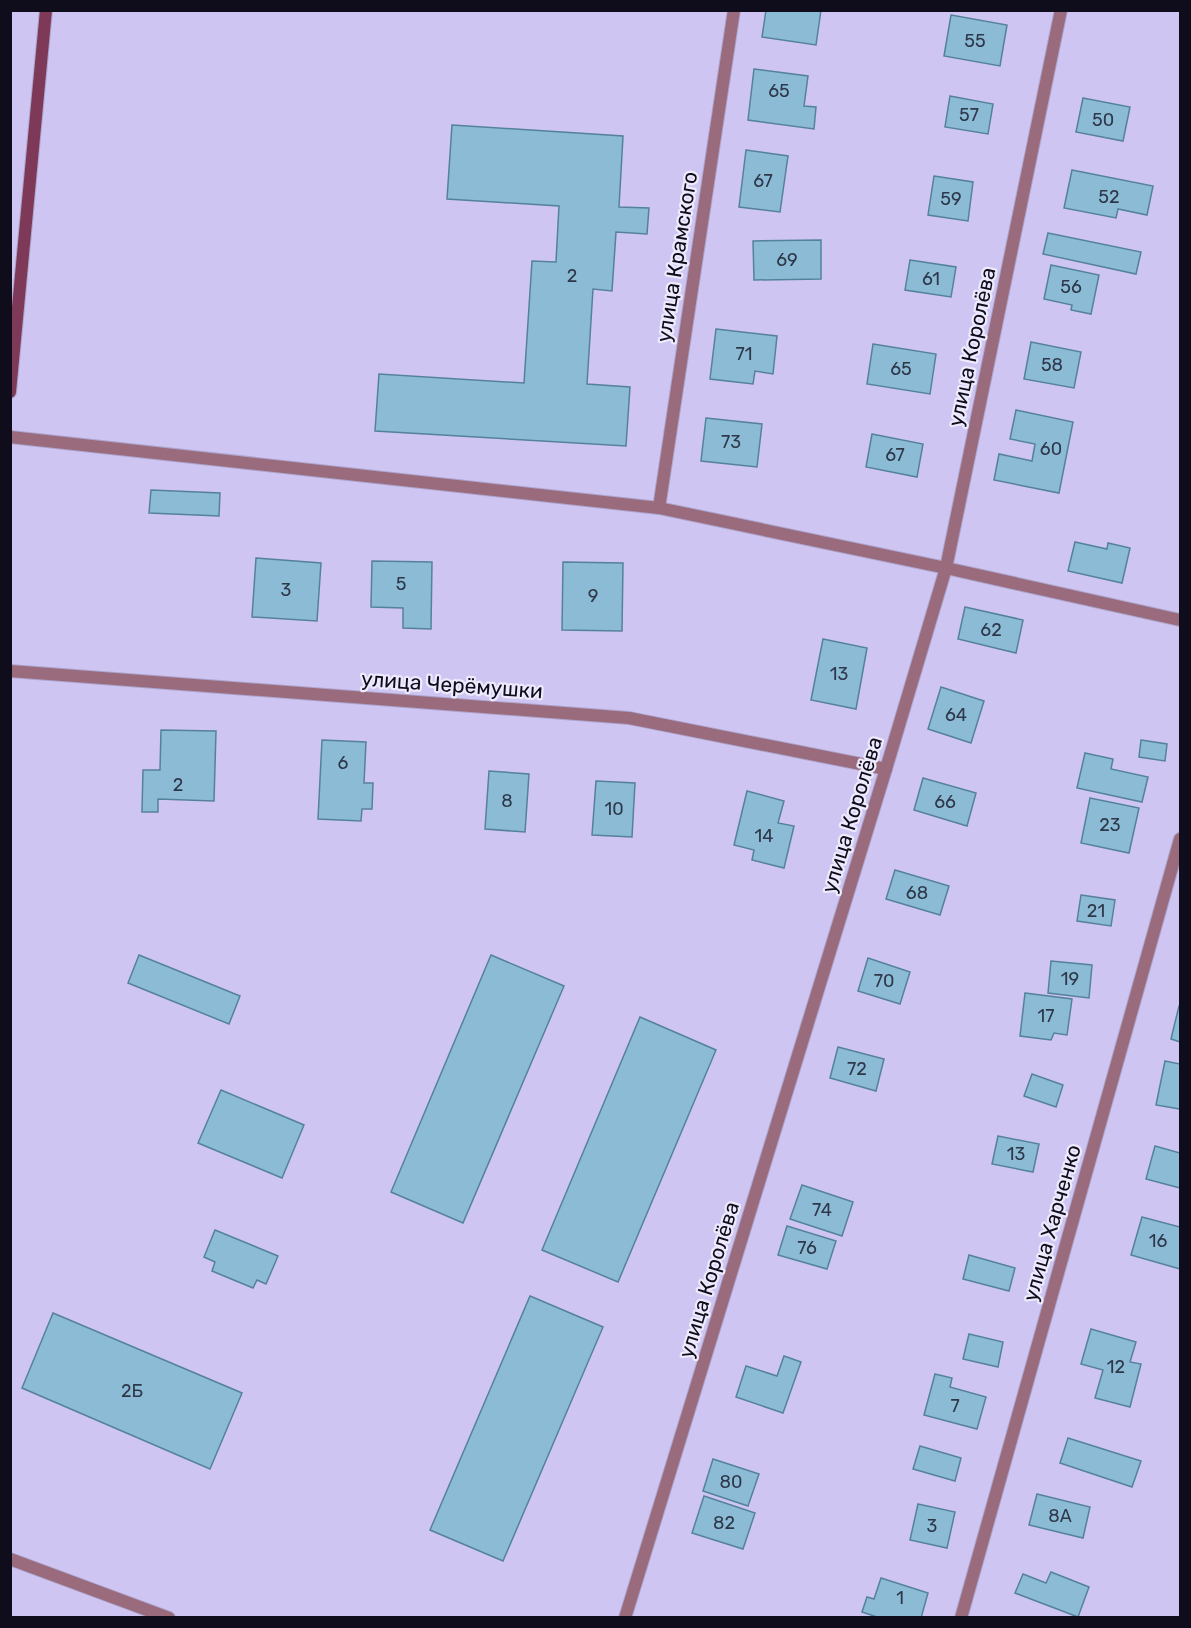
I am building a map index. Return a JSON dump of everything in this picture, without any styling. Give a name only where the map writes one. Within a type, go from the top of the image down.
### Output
[{"type":"main road","points":[[10,392],[46,10]]},
{"type":"street","name":"улица Крамского","points":[[659,508],[734,10]]},
{"type":"street","name":"улица Королёва","points":[[626,1617],[946,568],[1061,10]]},
{"type":"street","points":[[10,437],[659,508],[1180,620]]},
{"type":"street","name":"улица Черёмушки","points":[[10,671],[629,718],[886,769]]},
{"type":"street","name":"улица Харченко","points":[[962,1617],[1180,839]]},
{"type":"street","points":[[10,1559],[169,1617]]},
{"type":"building","points":[[766,10],[821,10],[816,45],[762,37]]},
{"type":"building","points":[[951,15],[1007,25],[1000,66],[944,56]]},
{"type":"building","points":[[754,69],[808,76],[804,106],[816,107],[814,129],[748,120]]},
{"type":"building","points":[[950,96],[993,104],[988,134],[945,127]]},
{"type":"building","points":[[1083,98],[1130,107],[1123,141],[1076,132]]},
{"type":"building","points":[[452,125],[623,136],[619,207],[649,208],[647,234],[616,232],[612,291],[593,289],[587,384],[630,387],[626,446],[375,431],[379,374],[524,383],[532,261],[556,262],[559,206],[447,199]]},
{"type":"building","points":[[746,150],[788,156],[780,212],[739,207]]},
{"type":"building","points":[[1072,170],[1153,186],[1147,215],[1118,209],[1116,218],[1064,208]]},
{"type":"building","points":[[934,176],[973,182],[968,221],[928,215]]},
{"type":"building","points":[[1048,233],[1141,252],[1136,274],[1043,254]]},
{"type":"building","points":[[821,240],[821,279],[754,280],[753,241]]},
{"type":"building","points":[[910,260],[956,267],[951,297],[905,290]]},
{"type":"building","points":[[1051,265],[1099,275],[1091,314],[1071,310],[1072,305],[1044,299]]},
{"type":"building","points":[[716,329],[777,336],[773,374],[755,371],[753,384],[710,379]]},
{"type":"building","points":[[1031,342],[1081,352],[1074,388],[1024,379]]},
{"type":"building","points":[[873,344],[936,354],[930,394],[867,384]]},
{"type":"building","points":[[1016,410],[1073,422],[1059,493],[994,480],[999,454],[1032,461],[1035,444],[1010,439]]},
{"type":"building","points":[[706,418],[762,424],[757,467],[701,461]]},
{"type":"building","points":[[872,434],[923,444],[917,477],[866,467]]},
{"type":"building","points":[[151,490],[220,493],[219,516],[149,513]]},
{"type":"building","points":[[1075,542],[1107,549],[1108,543],[1130,548],[1122,583],[1068,571]]},
{"type":"building","points":[[256,558],[321,563],[317,621],[252,617]]},
{"type":"building","points":[[372,561],[432,562],[431,629],[403,628],[403,608],[371,607]]},
{"type":"building","points":[[563,562],[623,563],[622,631],[562,630]]},
{"type":"building","points":[[965,607],[1023,620],[1016,653],[958,639]]},
{"type":"building","points":[[823,639],[867,648],[856,709],[811,700]]},
{"type":"building","points":[[941,687],[984,701],[971,743],[928,729]]},
{"type":"building","points":[[161,730],[216,731],[214,801],[158,799],[158,812],[142,812],[143,770],[160,770]]},
{"type":"building","points":[[322,740],[366,742],[364,783],[373,783],[372,809],[362,809],[361,821],[318,819]]},
{"type":"building","points":[[1141,740],[1167,744],[1165,761],[1139,757]]},
{"type":"building","points":[[1085,753],[1113,759],[1111,769],[1148,777],[1142,802],[1077,788]]},
{"type":"building","points":[[489,771],[529,774],[525,832],[485,829]]},
{"type":"building","points":[[923,778],[976,793],[967,826],[914,810]]},
{"type":"building","points":[[596,781],[635,783],[632,837],[592,835]]},
{"type":"building","points":[[747,791],[784,801],[778,823],[794,826],[784,868],[752,860],[754,850],[734,845]]},
{"type":"building","points":[[1090,798],[1139,808],[1129,853],[1081,843]]},
{"type":"building","points":[[895,870],[949,886],[940,915],[886,899]]},
{"type":"building","points":[[1081,895],[1115,900],[1111,926],[1077,921]]},
{"type":"building","points":[[139,955],[240,996],[229,1024],[128,983]]},
{"type":"building","points":[[491,955],[564,986],[463,1223],[391,1192]]},
{"type":"building","points":[[868,958],[910,972],[900,1004],[858,991]]},
{"type":"building","points":[[1051,961],[1092,965],[1089,998],[1048,993]]},
{"type":"building","points":[[1025,993],[1072,999],[1067,1035],[1054,1033],[1051,1040],[1020,1036]]},
{"type":"building","points":[[1180,1006],[1180,1042],[1171,1039]]},
{"type":"building","points":[[640,1017],[716,1050],[618,1282],[542,1250]]},
{"type":"building","points":[[838,1047],[884,1059],[876,1091],[830,1078]]},
{"type":"building","points":[[1165,1061],[1180,1064],[1180,1109],[1156,1105]]},
{"type":"building","points":[[1032,1074],[1063,1085],[1056,1107],[1024,1096]]},
{"type":"building","points":[[221,1090],[304,1125],[282,1178],[198,1143]]},
{"type":"building","points":[[998,1136],[1039,1144],[1033,1172],[992,1164]]},
{"type":"building","points":[[1155,1146],[1180,1153],[1180,1188],[1146,1179]]},
{"type":"building","points":[[802,1185],[853,1202],[842,1236],[790,1219]]},
{"type":"building","points":[[1142,1217],[1180,1227],[1180,1269],[1131,1255]]},
{"type":"building","points":[[787,1226],[836,1241],[827,1269],[778,1255]]},
{"type":"building","points":[[215,1230],[278,1256],[266,1284],[257,1280],[253,1288],[212,1271],[215,1262],[204,1257]]},
{"type":"building","points":[[969,1255],[1015,1268],[1009,1291],[963,1279]]},
{"type":"building","points":[[530,1296],[603,1327],[503,1561],[430,1530]]},
{"type":"building","points":[[53,1313],[242,1393],[210,1469],[22,1388]]},
{"type":"building","points":[[1091,1329],[1136,1342],[1130,1362],[1141,1364],[1130,1407],[1095,1398],[1103,1370],[1081,1364]]},
{"type":"building","points":[[969,1334],[1003,1342],[998,1367],[963,1359]]},
{"type":"building","points":[[784,1356],[801,1362],[783,1413],[736,1397],[746,1366],[777,1376]]},
{"type":"building","points":[[935,1374],[952,1378],[950,1387],[986,1397],[977,1429],[924,1415]]},
{"type":"building","points":[[1068,1438],[1141,1461],[1132,1487],[1060,1463]]},
{"type":"building","points":[[920,1446],[961,1458],[955,1481],[913,1469]]},
{"type":"building","points":[[713,1459],[759,1474],[748,1506],[703,1491]]},
{"type":"building","points":[[1037,1494],[1090,1507],[1083,1538],[1029,1525]]},
{"type":"building","points":[[704,1496],[755,1513],[743,1549],[692,1533]]},
{"type":"building","points":[[918,1504],[955,1512],[947,1548],[910,1540]]},
{"type":"building","points":[[1051,1572],[1089,1587],[1078,1617],[1015,1593],[1023,1574],[1046,1583]]},
{"type":"building","points":[[881,1578],[928,1593],[921,1618],[880,1618],[862,1612],[867,1597],[874,1599]]}]
